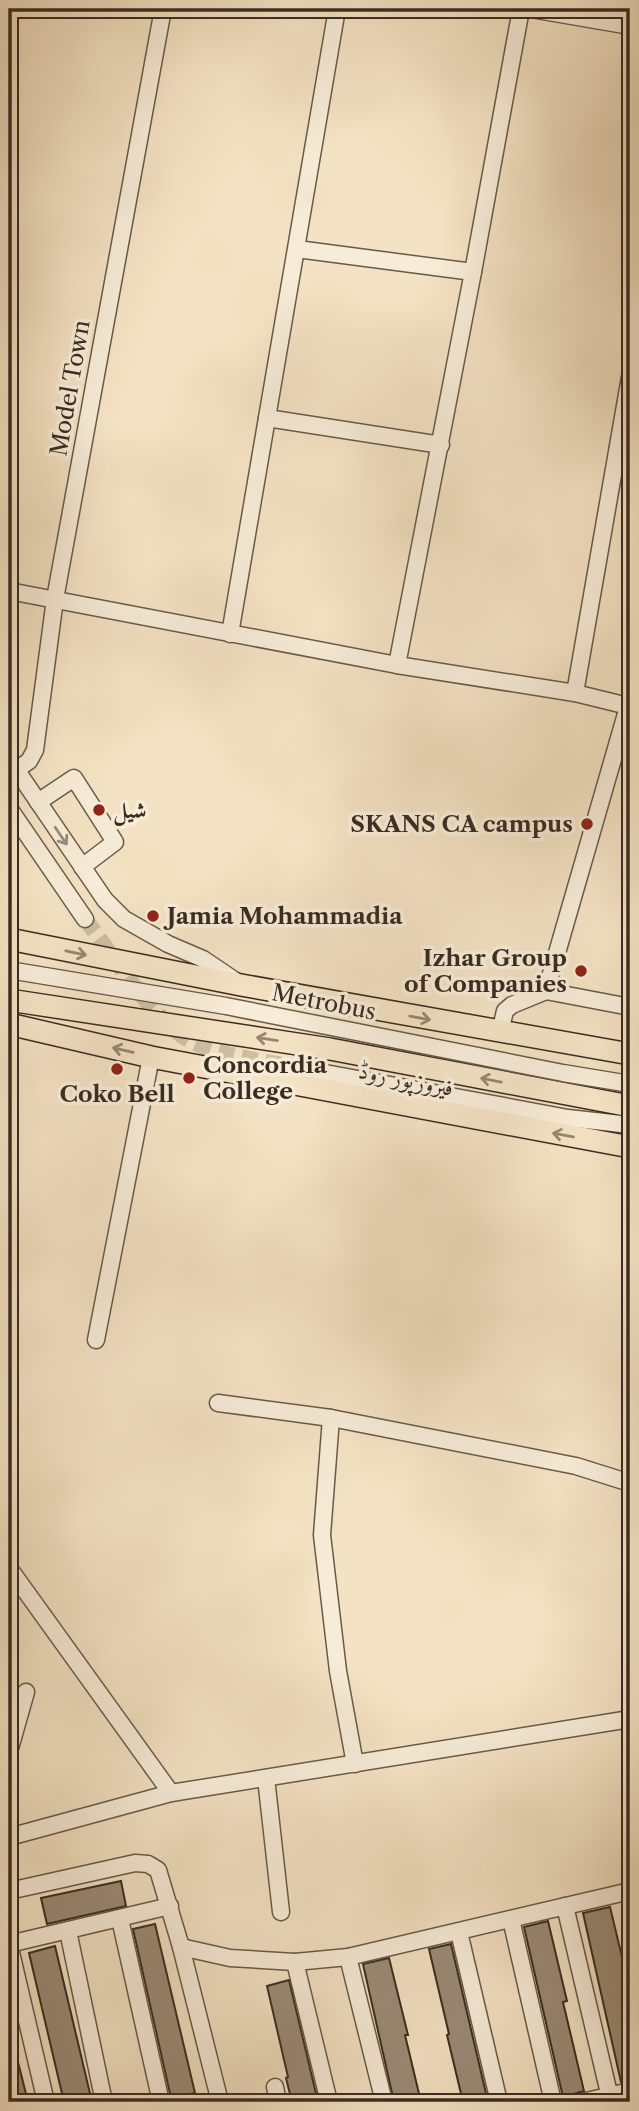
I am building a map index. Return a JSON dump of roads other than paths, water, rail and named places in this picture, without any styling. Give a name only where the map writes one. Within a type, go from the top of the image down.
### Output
[{"type":"main road","points":[[9,939],[242,985],[630,1054]]},
{"type":"main road","name":"فیروزپور روڈ","points":[[9,1000],[330,1049],[630,1106]]},
{"type":"main road","name":"فیروزپور روڈ","points":[[9,1024],[151,1057],[630,1147]]},
{"type":"street","name":"Model Town","points":[[13,765],[29,761],[35,750],[55,599],[163,9]]},
{"type":"street","points":[[230,634],[337,9]]},
{"type":"street","points":[[397,665],[441,445],[521,9]]},
{"type":"street","points":[[531,9],[630,26]]},
{"type":"street","points":[[297,249],[473,272]]},
{"type":"street","points":[[575,693],[630,377]]},
{"type":"street","points":[[267,418],[441,445]]},
{"type":"street","points":[[9,591],[397,665],[629,703],[546,991]]},
{"type":"street","points":[[13,765],[105,900],[124,919],[168,944],[203,958],[242,985]]},
{"type":"street","points":[[38,802],[74,778],[115,842],[82,867]]},
{"type":"street","points":[[9,808],[85,919]]},
{"type":"street","name":"Metrobus","points":[[9,970],[226,1006],[630,1084]]},
{"type":"street","points":[[500,1032],[502,1018],[512,1005],[546,991],[630,1007]]},
{"type":"street","points":[[96,1340],[151,1057]]},
{"type":"street","points":[[309,1070],[568,1118],[630,1125]]},
{"type":"street","points":[[568,1118],[602,1130],[630,1135]]},
{"type":"street","points":[[218,1403],[331,1418],[576,1466],[630,1483]]},
{"type":"street","points":[[331,1418],[322,1535],[338,1671],[355,1764]]},
{"type":"street","points":[[9,1568],[171,1793]]},
{"type":"street","points":[[9,1752],[26,1692]]},
{"type":"street","points":[[9,1837],[171,1793],[630,1718]]},
{"type":"street","points":[[266,1778],[281,1912]]},
{"type":"street","points":[[9,1891],[135,1863],[148,1864],[158,1870],[181,1947],[220,2102]]},
{"type":"street","points":[[181,1947],[230,1958],[295,1962],[348,1957],[630,1891]]},
{"type":"street","points":[[46,2102],[9,1944],[170,1906]]},
{"type":"street","points":[[565,1906],[611,2099]]},
{"type":"street","points":[[120,1919],[161,2102]]},
{"type":"street","points":[[511,1919],[553,2102]]},
{"type":"street","points":[[68,1931],[104,2102]]},
{"type":"street","points":[[459,1932],[499,2102]]},
{"type":"street","points":[[348,1957],[384,2102]]},
{"type":"street","points":[[295,1962],[329,2102]]},
{"type":"street","points":[[582,2102],[611,2099],[630,2091]]},
{"type":"tunnel","points":[[85,919],[148,1002],[176,1031],[189,1040],[232,1055],[309,1070]]},
{"type":"place","name":"شیل","points":[[99,810]]},
{"type":"place","name":"SKANS CA campus","points":[[587,824]]},
{"type":"place","name":"Jamia Mohammadia","points":[[153,916]]},
{"type":"place","name":"Izhar Group of Companies","points":[[581,971]]},
{"type":"place","name":"Coko Bell","points":[[117,1069]]},
{"type":"place","name":"Concordia College","points":[[189,1078]]}]
